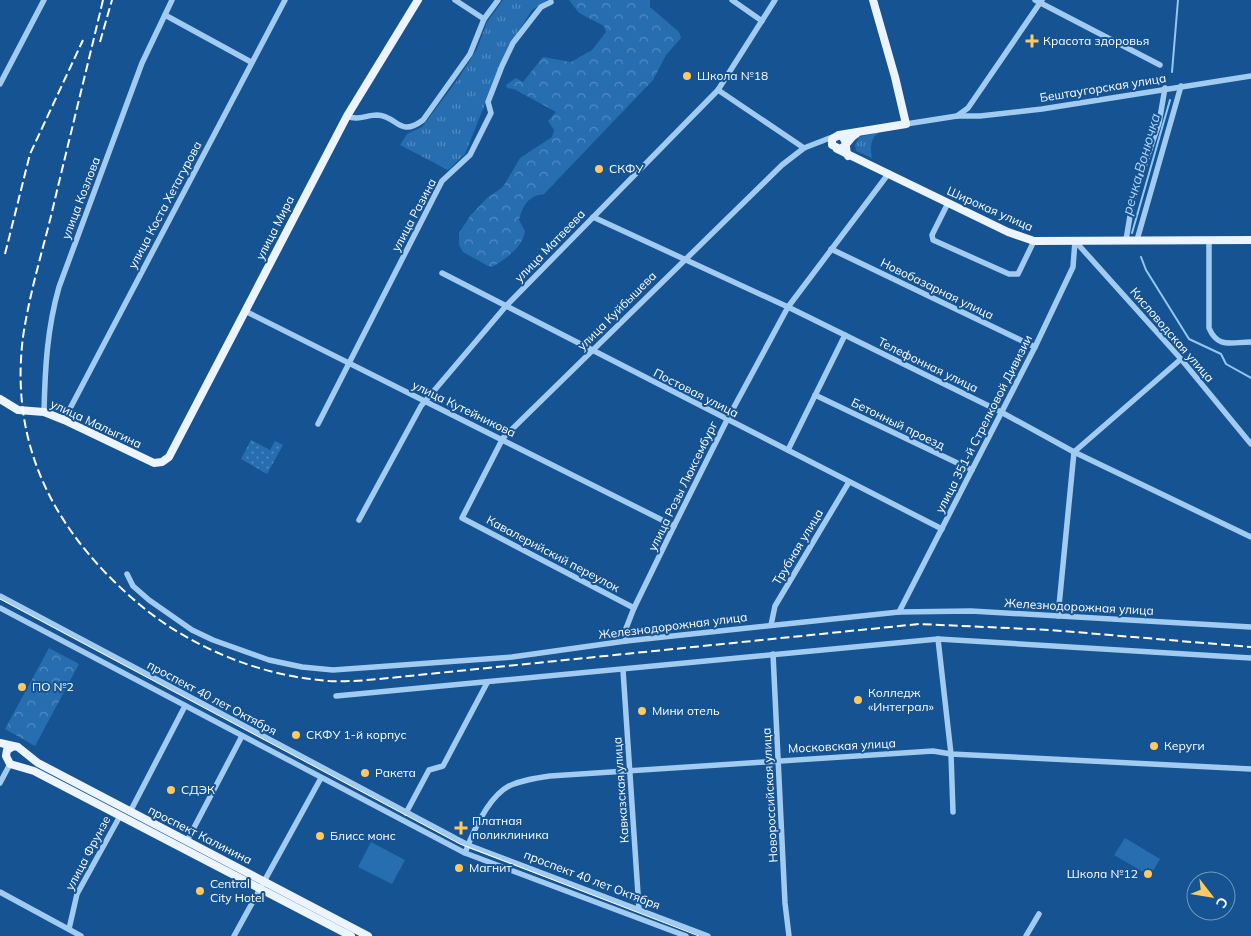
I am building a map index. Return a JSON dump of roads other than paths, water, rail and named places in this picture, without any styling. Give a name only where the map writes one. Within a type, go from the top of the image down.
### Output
[{"type":"main road","name":"улица Мира","points":[[154,463],[162,462],[169,457],[347,116],[418,0]]},
{"type":"main road","points":[[873,0],[906,124]]},
{"type":"main road","name":"улица Куйбышева","points":[[838,135],[906,124]]},
{"type":"main road","points":[[848,156],[846,144],[845,138],[838,135],[832,142],[835,148],[842,148],[846,144],[860,132]]},
{"type":"main road","name":"Широкая улица","points":[[835,148],[848,156],[858,158],[1019,237],[1034,241],[1251,240]]},
{"type":"main road","name":"улица Малыгина","points":[[0,399],[18,410],[44,412],[64,420],[154,463]]},
{"type":"main road","name":"проспект Калинина","points":[[0,743],[18,747],[23,753],[187,841],[351,936]]},
{"type":"main road","points":[[12,747],[6,753],[8,761],[24,758],[23,753]]},
{"type":"main road","name":"проспект Калинина","points":[[8,761],[368,936]]},
{"type":"street","points":[[0,84],[44,0]]},
{"type":"street","name":"улица Козлова","points":[[44,412],[46,341],[57,294],[142,62],[172,0]]},
{"type":"street","name":"улица Коста Хетагурова","points":[[64,420],[284,0]]},
{"type":"street","points":[[455,0],[484,19]]},
{"type":"street","points":[[347,116],[353,119],[379,115],[404,128],[414,127],[423,120],[470,54],[484,19],[498,0]]},
{"type":"street","points":[[732,0],[762,21]]},
{"type":"street","name":"улица Матвеева","points":[[359,520],[426,401],[506,306],[718,90],[775,0]]},
{"type":"street","points":[[906,124],[957,116],[968,108],[1039,1],[1160,65]]},
{"type":"street","name":"улица Разина","points":[[318,424],[442,181],[470,155],[491,113],[488,102],[513,43],[541,7],[551,2]]},
{"type":"street","points":[[164,15],[250,62]]},
{"type":"street","name":"Бештаугорская улица","points":[[957,116],[980,116],[1042,109],[1164,88],[1251,76]]},
{"type":"street","points":[[1137,240],[1181,86]]},
{"type":"street","points":[[1126,240],[1133,198],[1159,123],[1164,88]]},
{"type":"street","points":[[718,90],[804,148]]},
{"type":"street","name":"улица Куйбышева","points":[[462,518],[503,438],[782,165],[804,148],[838,135]]},
{"type":"street","points":[[816,144],[835,148]]},
{"type":"street","name":"улица Розы Люксембург","points":[[626,641],[625,631],[634,608],[727,420],[788,307],[889,173]]},
{"type":"street","points":[[948,203],[932,235],[933,240],[1009,274],[1018,274],[1034,241]]},
{"type":"street","name":"Телефонная улица","points":[[592,217],[788,307],[1001,412],[1074,452],[1251,537]]},
{"type":"street","points":[[1210,240],[1209,328],[1214,339],[1220,343],[1251,342]]},
{"type":"street","name":"улица 351-й Стрелковой Дивизии","points":[[899,612],[1035,346],[1073,267],[1075,241]]},
{"type":"street","name":"Кисловодская улица","points":[[1075,241],[1181,359],[1251,444]]},
{"type":"street","name":"Новобазарная улица","points":[[831,249],[1035,346]]},
{"type":"street","name":"Постовая улица","points":[[442,273],[592,352],[942,529]]},
{"type":"street","name":"улица Кутейникова","points":[[245,311],[503,438],[674,526]]},
{"type":"street","points":[[788,450],[845,335]]},
{"type":"street","points":[[1058,616],[1074,452],[1181,359]]},
{"type":"street","name":"Бетонный проезд","points":[[816,395],[972,470]]},
{"type":"street","name":"Трубная улица","points":[[771,625],[775,606],[850,482]]},
{"type":"street","name":"Кавалерийский переулок","points":[[462,518],[634,608]]},
{"type":"street","name":"Железнодорожная улица","points":[[126,574],[133,586],[149,600],[192,630],[239,650],[302,667],[356,670],[512,657],[626,641],[899,612],[971,611],[1251,627]]},
{"type":"street","name":"проспект 40 лет Октября","points":[[0,596],[468,845],[708,936]]},
{"type":"street","name":"проспект 40 лет Октября","points":[[0,608],[465,853],[686,936]]},
{"type":"street","points":[[938,639],[951,754],[952,812]]},
{"type":"street","points":[[336,696],[938,639],[1251,658]]},
{"type":"street","name":"Новороссийская улица","points":[[773,654],[785,903],[789,936]]},
{"type":"street","name":"Кавказская улица","points":[[623,670],[639,909]]},
{"type":"street","points":[[406,813],[429,770],[443,766],[488,683]]},
{"type":"street","name":"улица Фрунзе","points":[[130,812],[185,706]]},
{"type":"street","points":[[187,841],[242,736]]},
{"type":"street","name":"Московская улица","points":[[468,845],[493,800],[507,787],[526,780],[631,770],[933,751],[951,754],[1251,769]]},
{"type":"street","points":[[0,783],[8,761]]},
{"type":"street","points":[[234,936],[321,778]]},
{"type":"street","name":"улица Фрунзе","points":[[68,929],[78,894],[120,816]]},
{"type":"street","points":[[465,853],[468,845]]},
{"type":"street","points":[[0,892],[81,936]]},
{"type":"street","points":[[1026,936],[1039,914]]},
{"type":"waterway","name":"речка Вонючка","points":[[1172,72],[1178,0]]},
{"type":"waterway","name":"речка Вонючка","points":[[1132,233],[1170,100]]},
{"type":"waterway","name":"речка Вонючка","points":[[1141,257],[1146,270],[1189,339],[1221,354],[1226,364],[1251,378]]},
{"type":"tram line","points":[[0,599],[460,844],[699,936]]},
{"type":"railway","points":[[103,0],[23,337],[21,378],[24,416],[32,452],[45,486],[63,518],[84,549],[139,604],[181,634],[228,657],[253,666],[303,678],[329,681],[382,679],[919,624],[1051,630],[1251,647]]},
{"type":"railway","points":[[100,42],[112,0]]},
{"type":"railway","points":[[5,254],[30,154],[83,40]]},
{"type":"place","name":"Красота здоровья","points":[[1032,41]]},
{"type":"place","name":"Школа №18","points":[[687,76]]},
{"type":"place","name":"СКФУ","points":[[599,169]]},
{"type":"place","name":"ПО №2","points":[[22,687]]},
{"type":"place","name":"Колледж «Интеграл»","points":[[858,700]]},
{"type":"place","name":"Мини отель","points":[[642,711]]},
{"type":"place","name":"СКФУ 1-й корпус","points":[[296,735]]},
{"type":"place","name":"Керуги","points":[[1154,746]]},
{"type":"place","name":"Ракета","points":[[365,773]]},
{"type":"place","name":"СДЭК","points":[[171,790]]},
{"type":"place","name":"Платная поликлиника","points":[[461,828]]},
{"type":"place","name":"Блисс монс","points":[[320,836]]},
{"type":"place","name":"Магнит","points":[[459,868]]},
{"type":"place","name":"Школа №12","points":[[1148,874]]},
{"type":"place","name":"Central City Hotel","points":[[200,891]]}]
